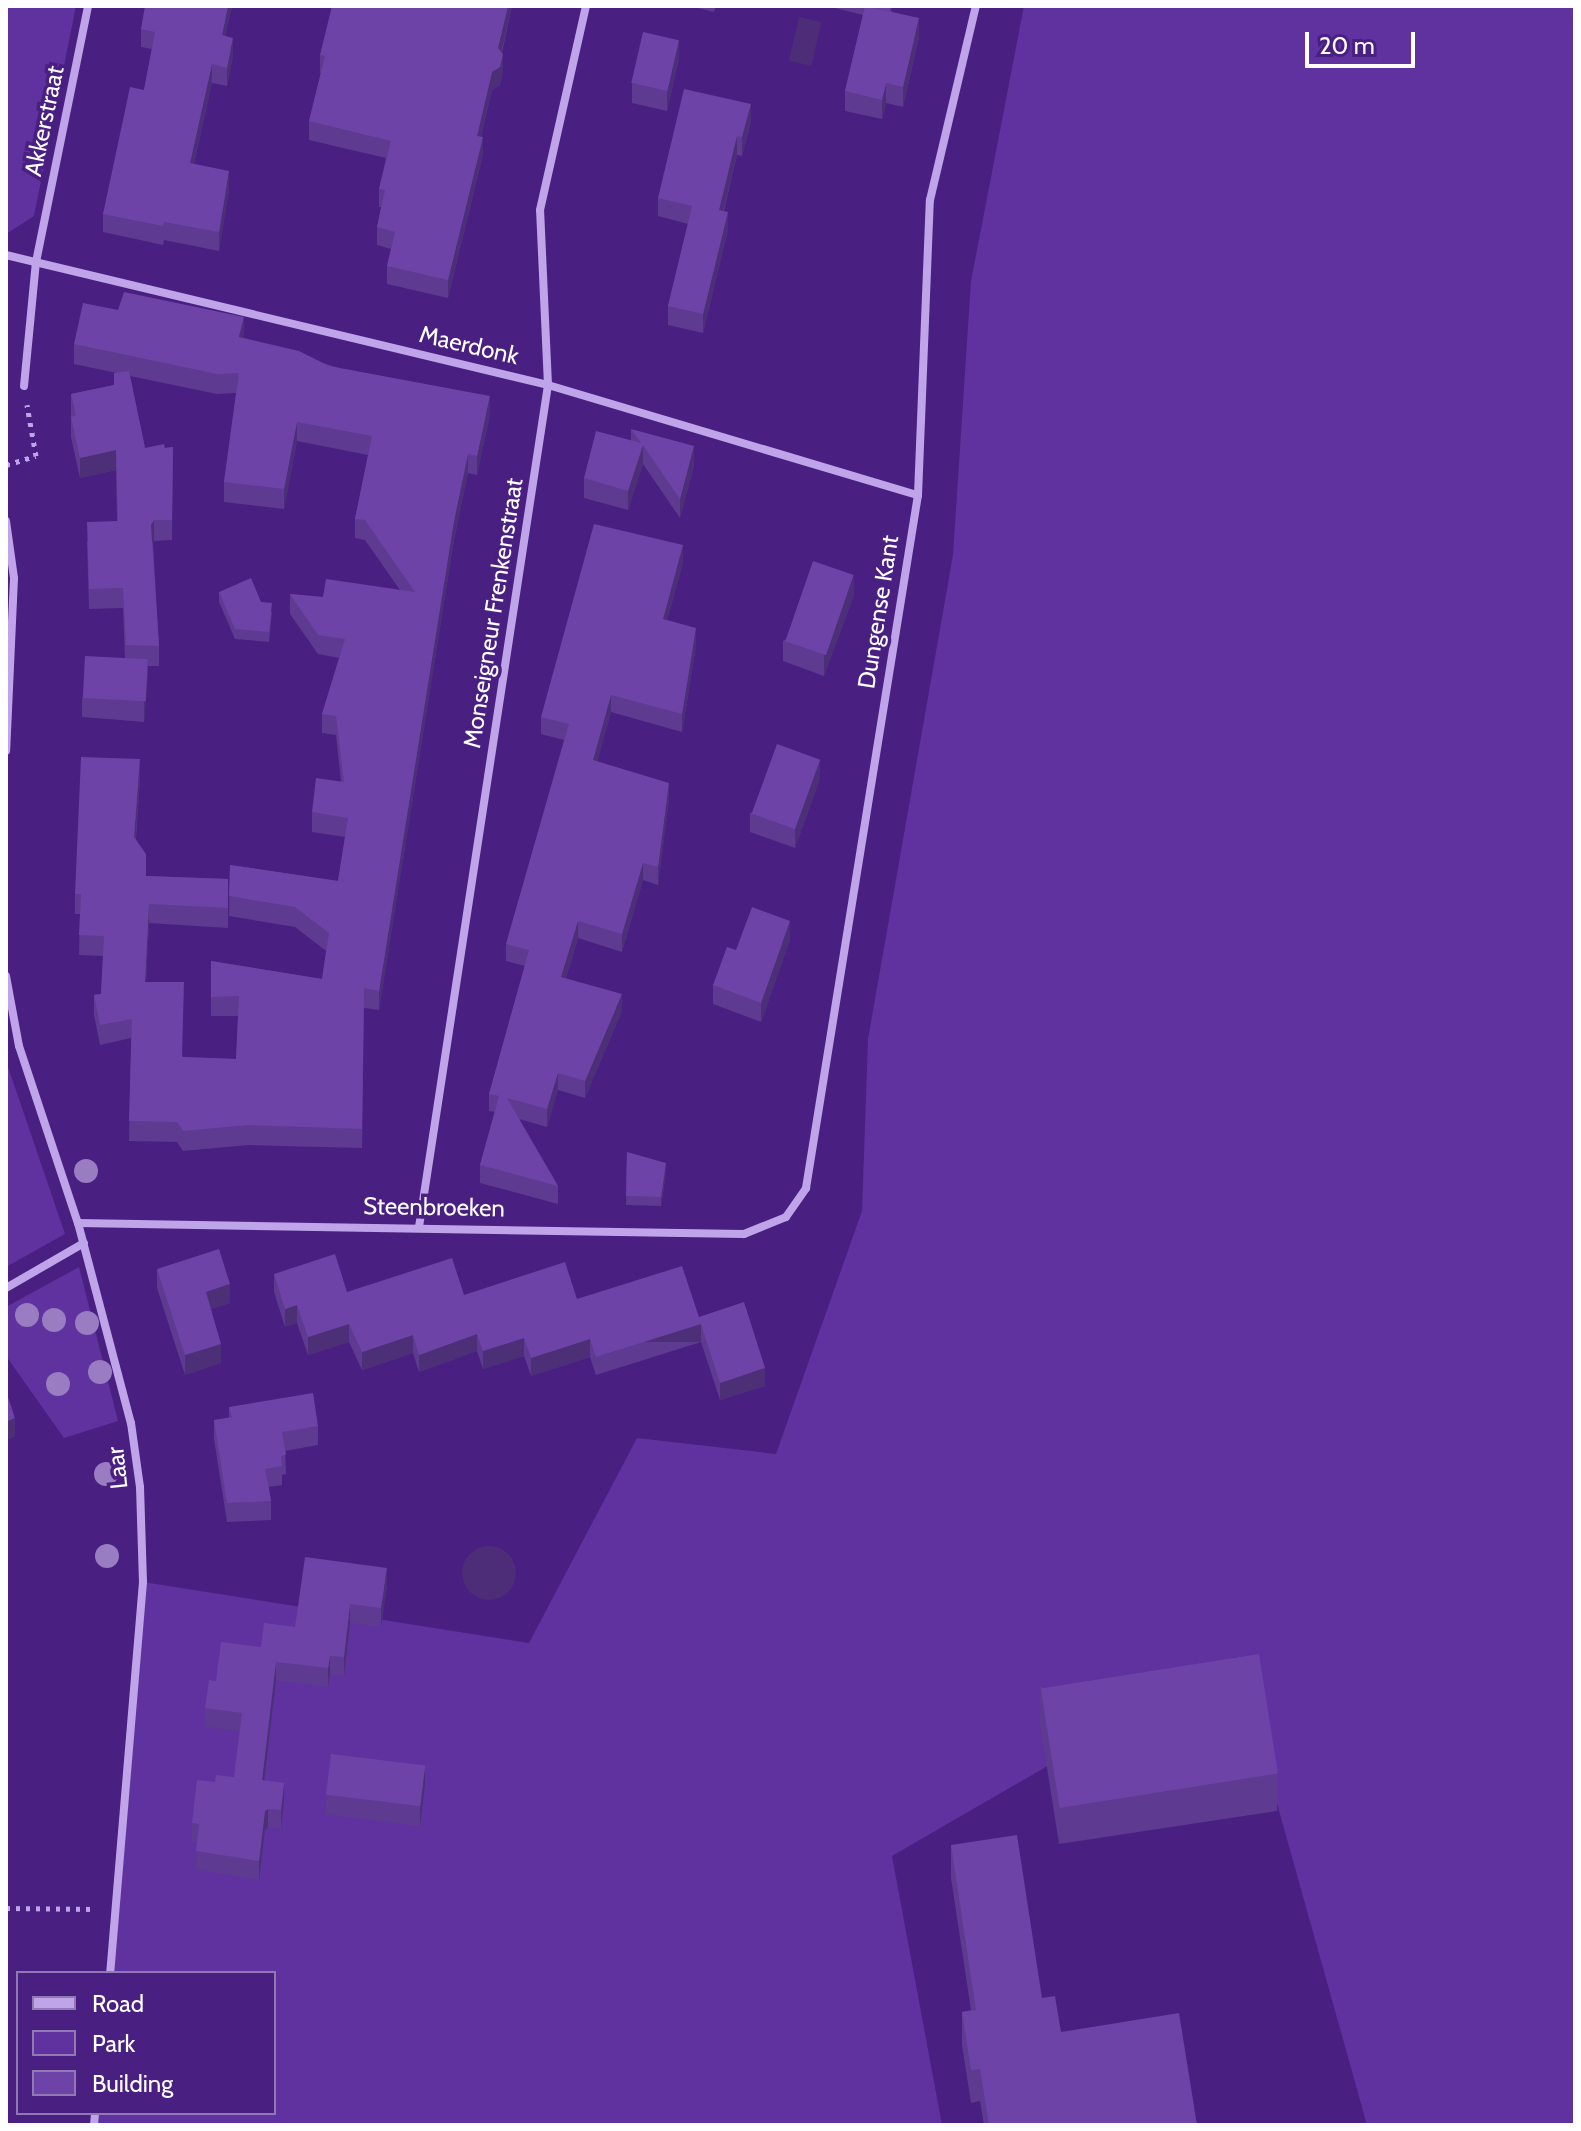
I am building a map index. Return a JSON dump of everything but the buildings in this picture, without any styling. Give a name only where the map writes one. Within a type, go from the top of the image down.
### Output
[{"type":"street","name":"Akkerstraat","points":[[24,386],[36,262],[88,6]]},
{"type":"street","name":"Monseigneur Frenkenstraat","points":[[419,1227],[548,385],[540,210],[586,6]]},
{"type":"street","name":"Dungense Kant","points":[[786,1217],[806,1188],[918,495],[930,200],[976,6]]},
{"type":"street","name":"Maerdonk","points":[[6,255],[548,385],[918,495]]},
{"type":"street","points":[[6,521],[14,578],[6,751]]},
{"type":"street","name":"Laar","points":[[6,976],[19,1046],[84,1243],[131,1423],[140,1487],[143,1582],[110,1971]]},
{"type":"street","name":"Steenbroeken","points":[[78,1223],[744,1234],[786,1217]]},
{"type":"street","points":[[6,1288],[84,1243]]},
{"type":"path","points":[[6,465],[36,456],[24,386]]},
{"type":"path","points":[[6,1908],[117,1909]]},
{"type":"green space","points":[[6,6],[76,6],[34,216],[6,234]]},
{"type":"green space","points":[[1024,6],[1575,6],[1575,2125],[1367,2125],[1236,1657],[892,1856],[942,2125],[94,2125],[95,2115],[276,2115],[276,1971],[110,1971],[143,1582],[529,1643],[637,1438],[776,1454],[862,1211],[868,1039],[953,555],[971,281]]},
{"type":"green space","points":[[6,1061],[65,1234],[6,1267]]},
{"type":"green space","points":[[79,1267],[118,1421],[64,1438],[6,1356],[6,1307]]},
{"type":"shaded area","points":[[799,17],[821,22],[811,66],[789,61]]},
{"type":"shaded area","points":[[489,1546],[500,1548],[508,1554],[514,1562],[514,1584],[508,1592],[500,1598],[489,1600],[478,1598],[470,1592],[464,1584],[462,1573],[464,1562],[470,1554],[478,1548]]}]
